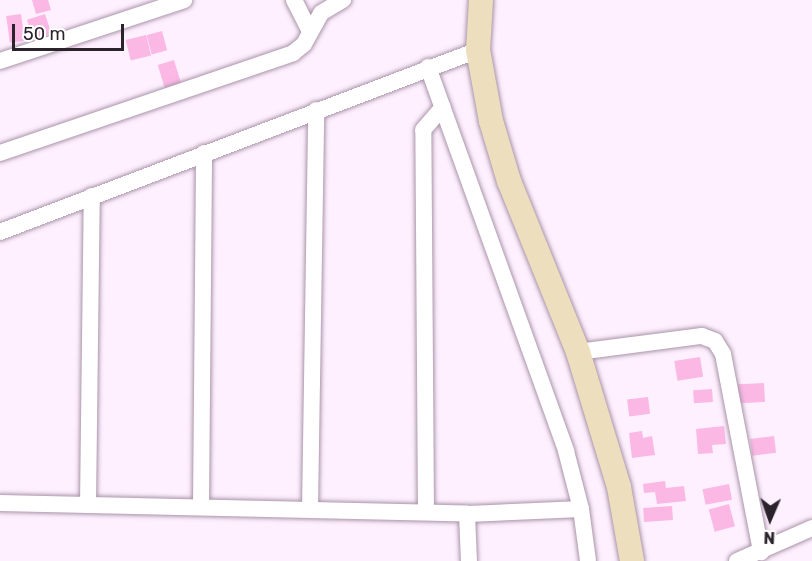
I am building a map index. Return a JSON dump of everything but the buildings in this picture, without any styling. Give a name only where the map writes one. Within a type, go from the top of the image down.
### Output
[{"type":"main road","points":[[481,0],[478,50],[491,121],[509,181],[578,352],[619,486],[632,561]]},
{"type":"street","points":[[0,61],[184,0]]},
{"type":"street","points":[[294,0],[309,32]]},
{"type":"street","points":[[0,153],[274,61],[304,44],[321,13],[342,0]]},
{"type":"street","points":[[0,232],[428,67],[478,50]]},
{"type":"street","points":[[428,67],[566,451],[581,509],[588,561]]},
{"type":"street","points":[[426,512],[423,130],[443,107]]},
{"type":"street","points":[[310,509],[316,110]]},
{"type":"street","points":[[201,507],[204,153]]},
{"type":"street","points":[[88,505],[92,196]]},
{"type":"street","points":[[578,352],[702,336],[715,342],[723,354],[761,552]]},
{"type":"street","points":[[0,503],[467,514],[581,509]]},
{"type":"street","points":[[467,514],[469,561]]},
{"type":"street","points":[[737,561],[812,528]]}]
